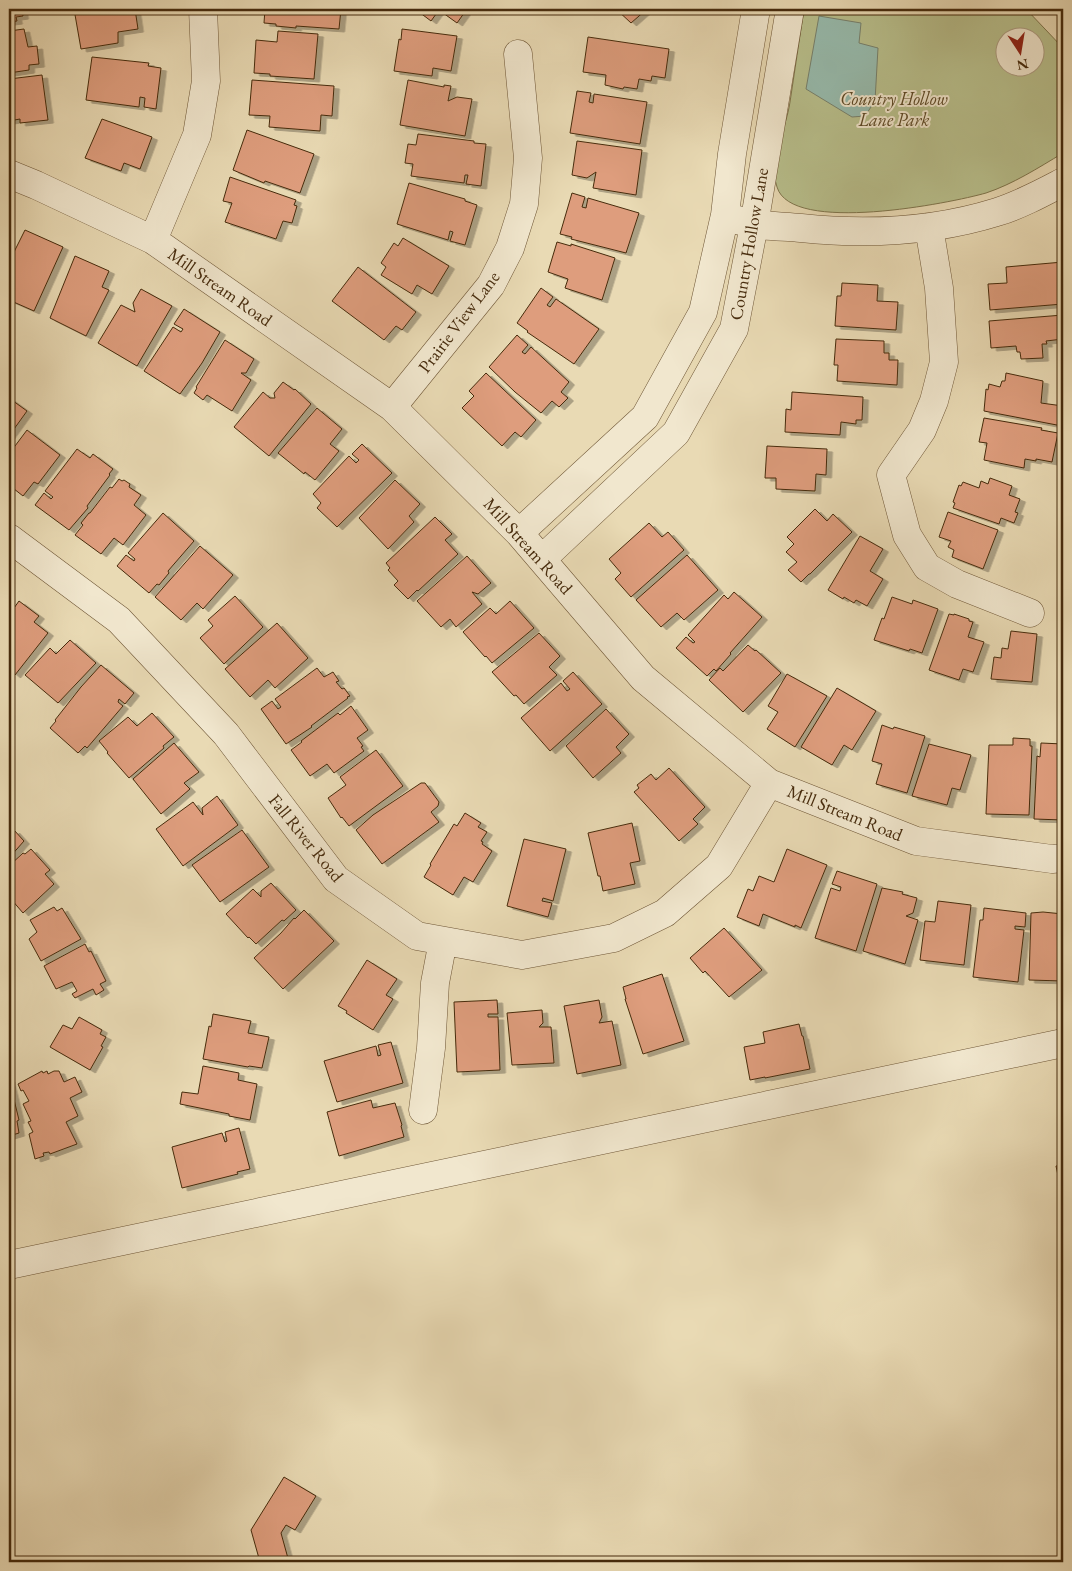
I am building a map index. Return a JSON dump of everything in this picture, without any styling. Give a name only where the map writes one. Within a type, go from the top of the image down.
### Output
[{"type":"street","points":[[154,240],[197,135],[206,81],[203,9]]},
{"type":"street","name":"Country Hollow Lane","points":[[519,532],[645,417],[703,312],[724,215],[756,9]]},
{"type":"street","name":"Country Hollow Lane","points":[[542,559],[676,433],[734,328],[754,225],[790,9]]},
{"type":"street","name":"Prairie View Lane","points":[[392,407],[491,285],[510,248],[524,204],[528,158],[518,54]]},
{"type":"street","name":"Mill Stream Road","points":[[9,174],[154,240],[392,407],[519,532],[643,678],[769,783],[916,841],[1052,859],[1063,858]]},
{"type":"street","points":[[724,215],[754,225],[827,231],[886,232],[929,227],[999,212],[1063,182]]},
{"type":"street","points":[[929,227],[939,288],[944,362],[934,401],[922,430],[891,475],[907,535],[927,567],[956,584],[1030,614]]},
{"type":"street","name":"Fall River Road","points":[[9,538],[119,620],[226,734],[336,880],[417,936],[522,955],[614,938],[665,913],[719,866],[769,783]]},
{"type":"street","points":[[423,1110],[435,983],[443,941]]},
{"type":"street","points":[[9,1265],[1063,1043]]},
{"type":"green space","name":"Country Hollow Lane Park","points":[[804,9],[1026,9],[1063,48],[1063,153],[1006,185],[968,198],[874,212],[840,213],[811,210],[789,201],[777,187],[775,166],[790,102]]},
{"type":"shaded area","points":[[819,16],[861,23],[859,43],[878,48],[875,101],[865,116],[852,117],[806,89]]},
{"type":"building","points":[[9,9],[22,9],[23,16],[16,17],[17,21],[9,22]]},
{"type":"building","points":[[74,9],[135,9],[138,29],[118,32],[118,43],[81,49]]},
{"type":"building","points":[[265,9],[341,9],[339,29],[296,26],[296,28],[264,23]]},
{"type":"building","points":[[415,9],[467,9],[457,23],[439,10],[431,21]]},
{"type":"building","points":[[616,9],[647,9],[631,23]]},
{"type":"building","points":[[24,29],[28,47],[37,46],[39,64],[29,65],[29,70],[9,73],[9,31]]},
{"type":"building","points":[[402,29],[457,36],[451,71],[433,68],[432,76],[394,71]]},
{"type":"building","points":[[278,31],[318,34],[314,79],[254,73],[256,40],[277,42]]},
{"type":"building","points":[[588,37],[669,49],[665,78],[652,76],[651,81],[639,79],[637,89],[624,87],[623,89],[605,85],[606,75],[583,72]]},
{"type":"building","points":[[92,57],[149,63],[148,66],[161,68],[156,109],[144,107],[145,98],[140,97],[139,107],[86,100]]},
{"type":"building","points":[[42,75],[48,120],[20,123],[20,119],[9,121],[9,79]]},
{"type":"building","points":[[252,80],[334,86],[332,116],[321,115],[320,131],[269,127],[270,116],[249,115]]},
{"type":"building","points":[[408,80],[444,87],[444,85],[451,86],[448,101],[457,97],[472,99],[465,136],[400,125]]},
{"type":"building","points":[[577,91],[591,93],[589,102],[593,103],[594,94],[647,102],[640,144],[570,133]]},
{"type":"building","points":[[102,119],[152,137],[140,169],[124,163],[121,171],[85,158]]},
{"type":"building","points":[[247,130],[314,154],[300,193],[265,181],[264,183],[233,170]]},
{"type":"building","points":[[418,134],[486,144],[481,186],[466,184],[468,175],[465,175],[464,183],[411,176],[413,164],[405,163],[408,144],[416,145]]},
{"type":"building","points":[[577,141],[642,150],[636,195],[593,188],[596,172],[587,178],[572,175]]},
{"type":"building","points":[[230,177],[296,200],[294,205],[297,206],[292,223],[283,221],[276,239],[225,222],[232,203],[223,201]]},
{"type":"building","points":[[409,183],[465,199],[465,201],[477,205],[465,245],[450,241],[453,232],[450,231],[448,240],[397,224]]},
{"type":"building","points":[[572,193],[585,197],[582,207],[586,208],[588,198],[639,213],[626,253],[571,239],[572,237],[560,234]]},
{"type":"building","points":[[25,230],[63,247],[34,311],[9,300],[9,262]]},
{"type":"building","points":[[403,238],[449,266],[432,294],[417,285],[412,294],[381,275],[386,267],[381,263],[394,243],[398,246]]},
{"type":"building","points":[[557,242],[571,246],[571,244],[615,258],[602,300],[565,288],[568,279],[548,272]]},
{"type":"building","points":[[75,256],[109,271],[102,287],[109,290],[86,336],[50,318]]},
{"type":"building","points":[[1063,262],[1063,304],[990,310],[988,284],[1007,283],[1006,267]]},
{"type":"building","points":[[358,267],[416,312],[402,330],[396,326],[384,340],[332,301]]},
{"type":"building","points":[[842,283],[878,285],[877,301],[898,302],[896,330],[835,326],[837,296],[841,296]]},
{"type":"building","points":[[541,288],[553,297],[547,305],[550,307],[556,299],[599,329],[574,364],[517,323]]},
{"type":"building","points":[[141,289],[172,306],[137,366],[98,343],[121,305],[135,312],[133,303]]},
{"type":"building","points":[[184,309],[220,332],[202,363],[180,394],[144,371],[173,327],[181,332],[183,329],[174,324]]},
{"type":"building","points":[[1063,315],[1063,339],[1046,341],[1047,344],[1042,344],[1043,358],[1021,359],[1020,352],[1017,352],[1016,346],[991,348],[989,321]]},
{"type":"building","points":[[517,335],[528,345],[522,352],[525,354],[531,347],[569,382],[561,392],[568,398],[559,407],[552,401],[541,413],[489,367]]},
{"type":"building","points":[[836,339],[884,341],[884,353],[889,353],[889,360],[898,360],[897,385],[837,381],[838,365],[834,365]]},
{"type":"building","points":[[225,340],[254,359],[246,373],[241,373],[251,380],[232,411],[207,395],[203,400],[194,393]]},
{"type":"building","points":[[486,373],[536,420],[521,437],[515,432],[502,446],[462,408],[474,396],[469,391]]},
{"type":"building","points":[[1006,373],[1043,381],[1041,403],[1063,406],[1062,426],[984,411],[986,389],[988,390],[989,384],[1000,387],[1002,381],[1005,381]]},
{"type":"building","points":[[283,382],[295,389],[311,404],[269,456],[234,427],[263,392],[270,398],[275,398],[274,393]]},
{"type":"building","points":[[792,392],[863,397],[862,420],[856,420],[856,424],[841,422],[840,435],[785,432],[786,409],[791,410]]},
{"type":"building","points":[[9,398],[27,411],[9,436]]},
{"type":"building","points":[[317,408],[342,429],[330,444],[339,451],[315,480],[305,472],[304,474],[278,453]]},
{"type":"building","points":[[984,418],[1042,428],[1041,430],[1058,433],[1052,462],[1025,459],[1024,468],[984,460],[987,443],[979,442]]},
{"type":"building","points":[[27,430],[60,455],[38,484],[34,482],[23,496],[9,485],[9,454]]},
{"type":"building","points":[[362,444],[392,473],[337,527],[317,508],[321,503],[313,494],[349,456],[356,463],[359,460],[352,454]]},
{"type":"building","points":[[767,446],[827,449],[826,475],[816,474],[815,491],[776,489],[776,478],[765,478]]},
{"type":"building","points":[[77,449],[90,458],[93,454],[113,469],[87,506],[88,508],[69,530],[35,505],[44,493],[51,499],[53,497],[45,491]]},
{"type":"building","points":[[990,478],[1012,486],[1009,495],[1020,499],[1015,512],[1018,513],[1014,523],[1001,518],[999,524],[953,508],[955,503],[953,502],[959,485],[961,486],[963,482],[979,488],[981,481],[988,484]]},
{"type":"building","points":[[119,479],[130,484],[129,487],[141,495],[134,505],[146,515],[123,545],[114,538],[101,554],[75,535],[83,525],[81,523],[110,487],[112,488]]},
{"type":"building","points":[[395,480],[420,504],[409,516],[414,522],[388,549],[359,518]]},
{"type":"building","points":[[815,509],[827,521],[833,514],[852,532],[801,582],[788,570],[797,562],[786,552],[794,544],[787,537]]},
{"type":"building","points":[[948,512],[998,530],[983,569],[952,557],[954,550],[948,547],[951,541],[939,537]]},
{"type":"building","points":[[163,513],[194,541],[168,571],[169,573],[159,585],[157,584],[149,593],[117,566],[126,555],[134,561],[135,559],[128,553]]},
{"type":"building","points":[[435,517],[452,534],[445,540],[458,554],[408,599],[394,585],[398,581],[388,570],[390,568],[386,563]]},
{"type":"building","points":[[649,523],[662,537],[668,532],[684,550],[631,597],[615,579],[621,573],[609,559]]},
{"type":"building","points":[[860,536],[883,549],[870,571],[883,579],[867,606],[856,600],[854,603],[844,597],[843,599],[828,590]]},
{"type":"building","points":[[200,546],[233,575],[203,609],[197,603],[181,620],[155,597]]},
{"type":"building","points":[[687,555],[718,590],[684,620],[677,613],[661,627],[636,600]]},
{"type":"building","points":[[467,556],[491,583],[478,594],[472,592],[482,604],[456,627],[450,619],[441,627],[417,601]]},
{"type":"building","points":[[734,592],[762,617],[716,671],[714,669],[707,676],[676,648],[686,637],[693,643],[695,642],[688,635],[724,595],[728,599]]},
{"type":"building","points":[[235,596],[263,627],[224,664],[200,638],[213,626],[208,620]]},
{"type":"building","points":[[892,597],[912,604],[913,600],[938,609],[922,653],[874,640]]},
{"type":"building","points":[[19,601],[39,616],[34,622],[48,633],[15,675],[9,670],[9,615]]},
{"type":"building","points":[[510,601],[534,628],[492,663],[463,632],[490,608],[496,614]]},
{"type":"building","points":[[949,614],[969,619],[969,621],[973,622],[968,637],[984,642],[973,672],[963,669],[959,680],[929,670]]},
{"type":"building","points":[[277,623],[308,658],[275,688],[268,680],[250,697],[225,669]]},
{"type":"building","points":[[1011,631],[1037,634],[1032,682],[991,679],[994,657],[1001,658],[1002,648],[1008,649]]},
{"type":"building","points":[[539,633],[560,656],[549,667],[557,675],[524,704],[492,672]]},
{"type":"building","points":[[70,640],[96,663],[58,703],[25,675],[50,648],[56,654]]},
{"type":"building","points":[[748,645],[781,673],[743,712],[709,680],[720,668],[723,671]]},
{"type":"building","points":[[101,665],[134,693],[125,704],[119,699],[118,702],[123,706],[87,748],[85,746],[78,753],[50,728],[81,687]]},
{"type":"building","points":[[317,668],[324,677],[333,672],[339,681],[336,682],[350,696],[312,727],[286,744],[261,709],[272,701],[278,709],[281,707],[275,699]]},
{"type":"building","points":[[573,672],[602,704],[550,751],[521,718],[561,683],[567,691],[570,689],[563,681]]},
{"type":"building","points":[[787,674],[827,696],[795,747],[767,729],[778,712],[768,706]]},
{"type":"building","points":[[837,688],[876,711],[852,750],[844,745],[832,765],[801,747]]},
{"type":"building","points":[[351,706],[368,730],[357,738],[364,751],[334,773],[327,764],[310,776],[291,750],[338,713],[340,715]]},
{"type":"building","points":[[606,709],[629,734],[616,747],[621,753],[593,778],[566,746]]},
{"type":"building","points":[[152,713],[174,737],[129,778],[99,741],[128,717],[137,726]]},
{"type":"building","points":[[882,725],[925,736],[907,793],[876,784],[882,764],[872,761]]},
{"type":"building","points":[[1013,738],[1030,739],[1030,746],[1032,746],[1029,815],[986,814],[989,745],[1013,745]]},
{"type":"building","points":[[174,743],[199,772],[184,783],[190,789],[161,814],[133,779]]},
{"type":"building","points":[[1041,743],[1063,744],[1063,820],[1034,819],[1037,756],[1040,757]]},
{"type":"building","points":[[929,744],[971,755],[960,790],[952,788],[947,805],[912,796]]},
{"type":"building","points":[[376,750],[403,786],[349,826],[341,818],[328,798],[346,785],[340,777]]},
{"type":"building","points":[[669,768],[705,807],[693,819],[698,824],[679,841],[634,792],[639,788],[637,785],[651,774],[656,780]]},
{"type":"building","points":[[421,783],[425,783],[439,802],[438,806],[431,812],[439,822],[382,864],[356,830],[373,815]]},
{"type":"building","points":[[217,796],[238,825],[183,866],[156,829],[193,802],[203,815],[202,808]]},
{"type":"building","points":[[465,813],[481,823],[478,827],[487,832],[481,841],[483,842],[482,844],[492,851],[473,882],[464,877],[453,895],[424,877],[454,824],[457,826]]},
{"type":"building","points":[[632,823],[640,861],[630,863],[635,884],[603,891],[588,833]]},
{"type":"building","points":[[14,830],[24,841],[9,858],[9,836]]},
{"type":"building","points":[[242,830],[269,867],[220,902],[192,865]]},
{"type":"building","points":[[524,839],[566,849],[553,901],[543,898],[542,901],[552,903],[548,917],[507,906]]},
{"type":"building","points":[[31,849],[50,870],[45,874],[54,884],[23,913],[11,899],[9,902],[9,866],[23,853],[25,854]]},
{"type":"building","points":[[787,849],[827,865],[801,928],[763,914],[759,926],[737,917],[748,889],[753,891],[759,876],[774,882]]},
{"type":"building","points":[[837,871],[877,884],[856,951],[815,938],[831,888],[840,891],[841,887],[832,884]]},
{"type":"building","points":[[271,883],[296,910],[256,944],[226,914],[253,889],[261,897],[261,891]]},
{"type":"building","points":[[882,888],[903,892],[902,894],[917,898],[913,913],[906,916],[918,920],[905,964],[863,951]]},
{"type":"building","points":[[938,901],[971,905],[964,965],[920,960],[925,921],[935,922]]},
{"type":"building","points":[[54,907],[57,911],[62,908],[81,939],[41,961],[29,939],[37,932],[30,920]]},
{"type":"building","points":[[984,908],[1026,913],[1025,927],[1015,926],[1015,929],[1024,930],[1018,982],[973,977],[980,920],[983,920]]},
{"type":"building","points":[[304,910],[334,941],[283,989],[254,958]]},
{"type":"building","points":[[1031,913],[1063,914],[1063,932],[1059,936],[1063,936],[1063,981],[1029,980]]},
{"type":"building","points":[[724,928],[762,970],[729,997],[690,958]]},
{"type":"building","points":[[85,944],[89,952],[91,951],[106,981],[100,984],[104,990],[96,995],[93,989],[75,998],[72,994],[77,991],[72,982],[56,989],[44,966]]},
{"type":"building","points":[[367,960],[397,979],[386,995],[393,999],[373,1030],[338,1006]]},
{"type":"building","points":[[662,974],[684,1041],[643,1054],[625,999],[623,987]]},
{"type":"building","points":[[497,1000],[498,1014],[488,1014],[488,1017],[498,1017],[500,1070],[457,1072],[454,1002]]},
{"type":"building","points":[[599,1000],[602,1017],[599,1023],[612,1021],[621,1065],[577,1074],[564,1006]]},
{"type":"building","points":[[542,1010],[543,1023],[539,1027],[551,1027],[554,1063],[512,1065],[507,1013]]},
{"type":"building","points":[[213,1014],[251,1021],[248,1033],[269,1037],[262,1068],[203,1059]]},
{"type":"building","points":[[79,1017],[102,1030],[100,1034],[106,1037],[101,1046],[103,1047],[90,1070],[50,1047],[63,1025],[72,1029]]},
{"type":"building","points":[[799,1024],[810,1069],[750,1080],[744,1047],[765,1043],[763,1032]]},
{"type":"building","points":[[391,1042],[403,1083],[337,1102],[324,1061],[376,1046],[378,1056],[381,1055],[378,1045]]},
{"type":"building","points":[[203,1066],[239,1073],[238,1080],[257,1084],[250,1120],[180,1104],[182,1092],[198,1094]]},
{"type":"building","points":[[42,1071],[43,1073],[47,1071],[48,1074],[59,1071],[64,1082],[75,1077],[82,1092],[70,1098],[78,1116],[66,1122],[77,1144],[50,1154],[49,1152],[43,1153],[44,1156],[35,1159],[29,1134],[33,1132],[28,1122],[31,1121],[23,1104],[29,1101],[18,1084]]},
{"type":"building","points":[[9,1079],[19,1120],[17,1121],[19,1133],[9,1136]]},
{"type":"building","points":[[371,1100],[373,1108],[395,1103],[404,1137],[339,1156],[327,1112]]},
{"type":"building","points":[[239,1128],[250,1169],[237,1172],[238,1174],[182,1188],[172,1147],[222,1133],[225,1142],[227,1141],[225,1132]]},
{"type":"building","points":[[1063,1165],[1063,1199],[1056,1166]]},
{"type":"building","points":[[284,1477],[316,1496],[295,1530],[286,1525],[281,1533],[289,1562],[260,1562],[251,1530]]}]
